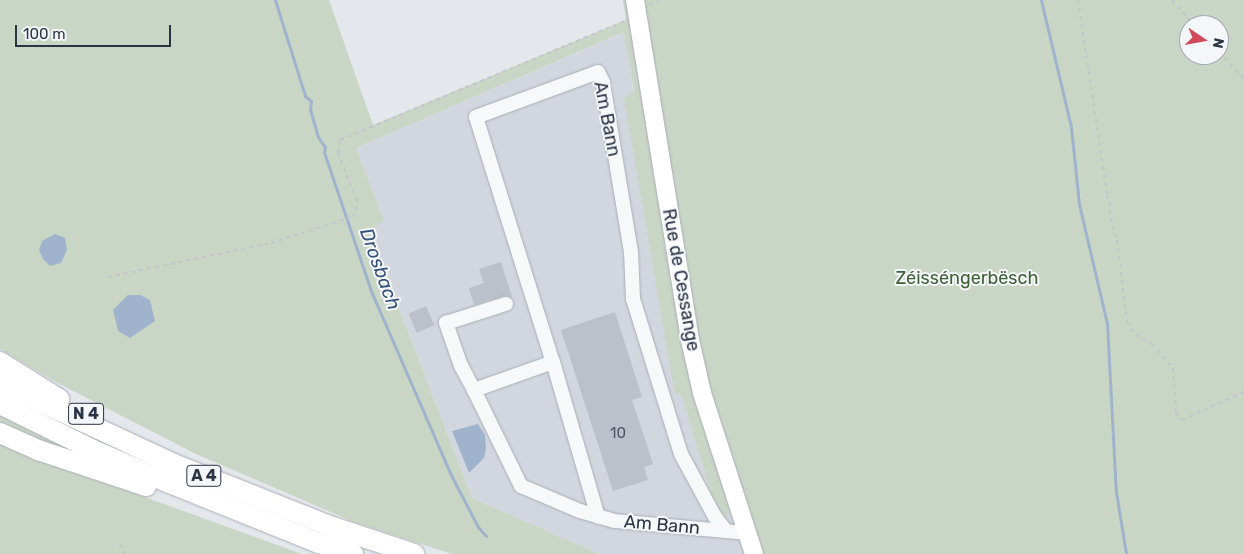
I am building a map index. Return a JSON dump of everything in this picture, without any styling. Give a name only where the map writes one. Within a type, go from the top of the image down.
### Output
[{"type":"highway","name":"N 4","points":[[0,362],[46,392],[174,464]]},
{"type":"highway","name":"A 4","points":[[0,383],[100,432],[174,464],[326,525],[414,554]]},
{"type":"highway","name":"A 4","points":[[0,404],[93,450],[167,482],[319,543],[353,554]]},
{"type":"highway","name":"A 4","points":[[0,434],[38,450],[140,484],[328,554]]},
{"type":"main road","name":"Rue de Cessange","points":[[635,0],[690,340],[702,393],[754,554]]},
{"type":"lane","name":"Am Bann","points":[[598,517],[553,362],[476,117],[598,72],[603,82],[630,252],[633,299],[681,454],[715,517],[726,531]]},
{"type":"lane","name":"Am Bann","points":[[506,304],[446,323],[461,366],[521,486],[598,517],[615,521],[746,533]]},
{"type":"lane","points":[[474,390],[553,362]]},
{"type":"path","points":[[1078,0],[1106,195],[1110,202],[1117,240],[1127,322],[1136,335],[1152,344],[1173,368],[1176,413],[1182,420],[1244,392]]},
{"type":"path","points":[[1172,0],[1185,15]]},
{"type":"path","points":[[108,277],[271,242],[352,217],[356,211],[358,201],[338,152],[340,140],[629,19]]},
{"type":"path","points":[[1229,63],[1244,80]]},
{"type":"path","points":[[120,544],[125,554]]},
{"type":"shaded area","points":[[625,32],[675,395],[681,394],[713,499],[736,501],[754,554],[599,554],[472,498],[369,230],[384,221],[356,148]]},
{"type":"green space","name":"Zéisséngerbësch","points":[[0,0],[329,0],[373,125],[626,20],[623,0],[1244,0],[1244,554],[754,554],[735,502],[726,517],[713,499],[681,394],[675,395],[624,98],[634,92],[624,32],[356,148],[384,221],[369,231],[472,498],[599,554],[452,554],[354,522],[196,454],[52,380],[0,349]]},
{"type":"green space","points":[[0,412],[96,463],[0,423]]},
{"type":"green space","points":[[0,443],[106,483],[302,554],[0,554]]},
{"type":"water","points":[[55,234],[65,238],[67,250],[61,263],[50,266],[43,259],[39,250],[42,241]]},
{"type":"water","points":[[128,295],[140,295],[150,300],[155,321],[130,338],[118,331],[113,310]]},
{"type":"water","points":[[478,424],[485,435],[486,448],[484,458],[469,473],[452,431]]},
{"type":"building","points":[[501,262],[512,297],[503,296],[474,305],[469,288],[484,283],[479,269]]},
{"type":"building","points":[[426,306],[434,325],[417,333],[409,313]]},
{"type":"building","points":[[615,312],[642,397],[632,400],[653,464],[644,467],[648,480],[613,491],[561,330]]},
{"type":"waterway","name":"Drosbach","points":[[275,0],[305,96],[311,101],[310,109],[318,137],[325,147],[324,152],[371,291],[450,473],[478,527],[486,536]]},
{"type":"waterway","points":[[1041,0],[1071,127],[1079,204],[1107,323],[1116,492],[1126,554]]}]
